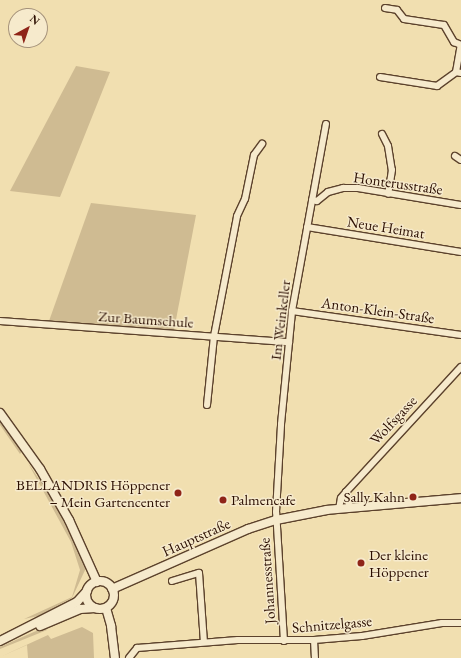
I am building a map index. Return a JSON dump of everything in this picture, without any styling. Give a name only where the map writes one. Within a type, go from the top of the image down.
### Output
[{"type":"main road","points":[[0,413],[40,469],[69,520],[97,582]]},
{"type":"main road","name":"Hauptstraße","points":[[112,589],[248,530],[276,520],[339,509],[461,498]]},
{"type":"main road","points":[[4,639],[80,609],[106,608],[113,600],[112,589],[107,584],[97,582]]},
{"type":"main road","points":[[4,639],[77,602],[97,582]]},
{"type":"main road","points":[[87,591],[87,600],[95,608]]},
{"type":"main road","points":[[106,608],[111,626],[114,658]]},
{"type":"street","points":[[380,77],[437,86],[459,73],[461,45],[454,42],[444,25],[404,19],[397,10],[385,8]]},
{"type":"street","name":"Im Weinkeller","points":[[276,520],[281,424],[292,311],[326,124]]},
{"type":"street","points":[[382,134],[388,146],[392,170],[388,194]]},
{"type":"street","points":[[207,404],[214,336],[236,216],[245,200],[254,155],[262,144]]},
{"type":"street","points":[[455,156],[461,160]]},
{"type":"street","name":"Honterusstraße","points":[[312,200],[317,202],[328,192],[343,188],[358,188],[461,205]]},
{"type":"street","name":"Neue Heimat","points":[[307,227],[461,252]]},
{"type":"street","name":"Anton-Klein-Straße","points":[[292,311],[461,335]]},
{"type":"street","name":"Zur Baumschule","points":[[0,321],[289,342]]},
{"type":"street","name":"Wolfsgasse","points":[[339,509],[341,498],[346,492],[461,367]]},
{"type":"street","points":[[346,492],[350,508]]},
{"type":"street","name":"Johannesstraße","points":[[276,520],[284,641]]},
{"type":"street","points":[[172,581],[199,573],[204,642]]},
{"type":"street","name":"Schnitzelgasse","points":[[129,658],[133,651],[204,642],[314,640],[362,636],[442,622],[461,623]]},
{"type":"street","points":[[314,640],[315,658]]},
{"type":"shaded area","points":[[76,66],[110,72],[60,197],[10,191]]},
{"type":"shaded area","points":[[91,203],[196,215],[174,330],[49,321]]},
{"type":"shaded area","points":[[0,420],[22,451],[20,454],[0,425]]},
{"type":"shaded area","points":[[28,463],[54,501],[86,568],[72,598],[38,616],[24,619],[72,597],[80,570],[71,542]]},
{"type":"shaded area","points":[[45,627],[47,630],[0,649],[0,647]]},
{"type":"shaded area","points":[[82,627],[93,633],[94,658],[28,658],[27,645],[0,657],[48,635],[51,639]]},
{"type":"place","name":"BELLANDRIS Höppener – Mein Gartencenter","points":[[178,493]]},
{"type":"place","name":"Sally Kahn","points":[[413,497]]},
{"type":"place","name":"Palmencafe","points":[[223,500]]},
{"type":"place","name":"Der kleine Höppener","points":[[361,563]]}]
